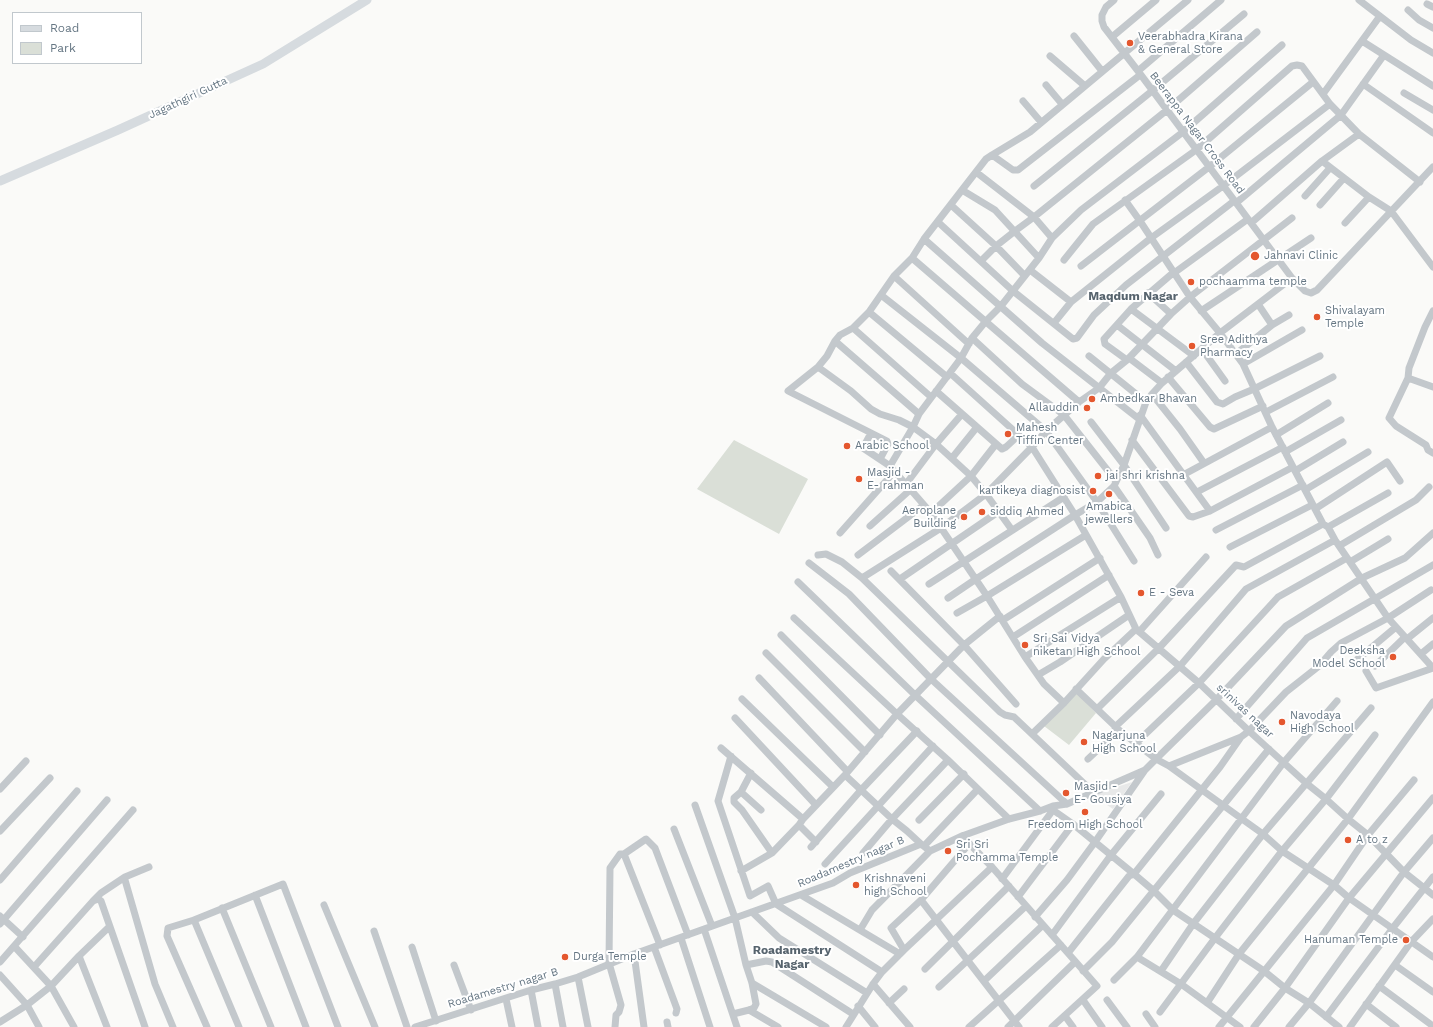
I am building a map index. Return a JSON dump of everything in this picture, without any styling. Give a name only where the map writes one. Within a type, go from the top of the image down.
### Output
[{"type":"street","name":"Jagathgiri Gutta","points":[[0,181],[118,130],[263,64],[367,0]]},
{"type":"street","name":"Beerappa Nagar Cross Road","points":[[1114,0],[1106,7],[1102,15],[1104,27],[1263,240],[1292,278],[1305,291],[1311,294],[1317,290],[1391,212]]},
{"type":"street","points":[[1112,37],[1156,0]]},
{"type":"street","points":[[880,459],[888,442],[788,391],[818,367],[828,356],[835,341],[844,332],[853,328],[870,312],[894,276],[912,258],[924,239],[962,190],[992,155],[1030,132],[1102,70],[1188,0]]},
{"type":"street","points":[[992,155],[1013,170],[1018,170],[1139,73],[1221,0]]},
{"type":"street","points":[[1359,0],[1411,40],[1433,53]]},
{"type":"street","points":[[1408,10],[1419,20],[1433,28]]},
{"type":"street","points":[[1034,186],[1152,91],[1244,14]]},
{"type":"street","points":[[1323,94],[1380,16]]},
{"type":"street","points":[[981,262],[996,246],[1167,110],[1257,32]]},
{"type":"street","points":[[1074,36],[1102,70]]},
{"type":"street","points":[[1362,41],[1433,86]]},
{"type":"street","points":[[840,532],[892,469],[919,414],[961,358],[970,341],[1013,291],[1039,258],[1052,238],[1080,210],[1183,132],[1282,45]]},
{"type":"street","points":[[938,222],[1013,291],[1054,323],[1070,338],[1077,338],[1094,315],[1126,285],[1235,202],[1341,115],[1384,55]]},
{"type":"street","points":[[1050,56],[1085,86]]},
{"type":"street","points":[[1064,260],[1093,224],[1196,150],[1292,66],[1302,66],[1330,104],[1359,134],[1420,182]]},
{"type":"street","points":[[1081,266],[1209,167],[1313,82]]},
{"type":"street","points":[[1363,84],[1433,133]]},
{"type":"street","points":[[1046,85],[1062,104]]},
{"type":"street","points":[[1404,93],[1433,110]]},
{"type":"street","points":[[1023,102],[1041,122]]},
{"type":"street","points":[[1054,323],[1071,302],[1151,238],[1223,186],[1330,104]]},
{"type":"street","points":[[1162,383],[1105,344],[1104,339],[1131,309],[1148,293],[1249,221],[1322,161],[1359,134]]},
{"type":"street","points":[[1322,161],[1391,212],[1433,267]]},
{"type":"street","points":[[1391,212],[1433,167]]},
{"type":"street","points":[[1305,196],[1330,168]]},
{"type":"street","points":[[976,172],[1034,217],[1052,238]]},
{"type":"street","points":[[1320,205],[1344,178]]},
{"type":"street","points":[[962,190],[995,210],[1039,258]]},
{"type":"street","points":[[1345,223],[1369,197]]},
{"type":"street","points":[[1125,200],[1190,297],[1243,364],[1272,428],[1313,507],[1388,618],[1433,668],[1376,688],[1366,671]]},
{"type":"street","points":[[951,205],[1027,272],[1071,302]]},
{"type":"street","points":[[862,578],[941,528],[986,494],[1046,431],[1079,402],[1099,388],[1171,314],[1190,297],[1292,218]]},
{"type":"street","points":[[1202,311],[1311,238]]},
{"type":"street","points":[[924,239],[1042,343],[1099,388],[1140,417],[1210,511]]},
{"type":"street","points":[[912,258],[1079,402]]},
{"type":"street","points":[[894,276],[1022,384],[1064,415],[1115,484],[1150,538],[1158,555]]},
{"type":"street","points":[[948,598],[1097,502],[1115,484],[1124,465],[1146,402],[1152,394],[1168,377],[1220,333],[1292,278]]},
{"type":"street","points":[[1148,293],[1171,314]]},
{"type":"street","points":[[881,295],[961,358],[1046,431],[1097,502],[1134,561]]},
{"type":"street","points":[[1258,304],[1272,325]]},
{"type":"street","points":[[1131,309],[1194,356]]},
{"type":"street","points":[[1433,311],[1409,368],[1408,378],[1389,418],[1396,426],[1426,445],[1428,450],[1433,453]]},
{"type":"street","name":"srinivas nagar","points":[[870,312],[948,375],[1032,447],[1076,515],[1121,597],[1137,631],[1180,666],[1306,783],[1368,835],[1404,872],[1433,895]]},
{"type":"street","points":[[1236,354],[1272,325],[1289,315]]},
{"type":"street","points":[[1117,325],[1176,370]]},
{"type":"street","points":[[853,328],[931,397]]},
{"type":"street","points":[[1243,364],[1302,330]]},
{"type":"street","points":[[835,341],[919,414]]},
{"type":"street","points":[[1202,349],[1225,381]]},
{"type":"street","points":[[1089,356],[1112,373],[1146,402]]},
{"type":"street","points":[[1186,362],[1217,402],[1223,404],[1320,356]]},
{"type":"street","points":[[818,367],[851,391],[871,409],[913,427],[936,444],[971,476],[1012,530]]},
{"type":"street","points":[[1168,377],[1210,428],[1214,429],[1264,409],[1333,377]]},
{"type":"street","points":[[1408,378],[1433,387]]},
{"type":"street","points":[[936,391],[977,428],[1004,449],[1019,435]]},
{"type":"street","points":[[1152,394],[1180,429],[1204,463]]},
{"type":"street","points":[[1276,435],[1328,403]]},
{"type":"street","points":[[870,526],[908,487],[936,444],[962,414]]},
{"type":"street","points":[[1197,492],[1341,420]]},
{"type":"street","points":[[1091,422],[1124,465],[1166,528]]},
{"type":"street","points":[[952,458],[977,428]]},
{"type":"street","points":[[1183,475],[1272,428]]},
{"type":"street","points":[[871,433],[863,448],[892,469],[931,512],[976,579],[1025,657],[1044,684],[1064,703]]},
{"type":"street","points":[[1132,440],[1189,516],[1193,517],[1210,511],[1294,469],[1343,442]]},
{"type":"street","points":[[931,512],[971,476],[996,444]]},
{"type":"street","points":[[1216,530],[1304,488],[1368,452]]},
{"type":"street","points":[[1230,547],[1313,507],[1387,462],[1400,481]]},
{"type":"street","points":[[1088,759],[1180,666],[1246,589],[1337,543],[1416,500],[1429,487]]},
{"type":"street","points":[[1097,709],[1159,648],[1236,565],[1244,567],[1388,493]]},
{"type":"street","points":[[929,584],[1064,497]]},
{"type":"street","points":[[858,555],[924,505]]},
{"type":"street","points":[[900,579],[998,512]]},
{"type":"street","points":[[1036,917],[1067,880],[1145,770],[1216,700],[1286,626],[1362,578],[1406,558],[1433,534]]},
{"type":"street","points":[[957,613],[1086,535]]},
{"type":"street","points":[[1135,744],[1199,683],[1278,597],[1388,539]]},
{"type":"street","points":[[818,555],[826,554],[842,562],[862,578],[1000,712],[1004,715],[1014,717],[1093,792]]},
{"type":"street","points":[[1032,734],[1064,703],[1076,689],[1137,631],[1206,556]]},
{"type":"street","points":[[741,871],[772,853],[865,752],[897,714],[964,645],[1001,618],[1100,558]]},
{"type":"street","points":[[809,562],[849,594],[931,679],[1067,804]]},
{"type":"street","points":[[1236,719],[1307,638],[1432,567]]},
{"type":"street","points":[[891,571],[964,645],[1016,704]]},
{"type":"street","points":[[1013,638],[1109,575]]},
{"type":"street","points":[[798,582],[915,695],[1040,811]]},
{"type":"street","points":[[1168,766],[1241,737],[1249,731],[1286,692],[1320,666],[1331,652],[1341,643],[1388,618],[1431,590]]},
{"type":"street","points":[[1025,657],[1121,597]]},
{"type":"street","points":[[1038,675],[1060,662],[1129,615]]},
{"type":"street","points":[[794,618],[964,774],[1010,819]]},
{"type":"street","points":[[1375,666],[1406,638],[1433,618]]},
{"type":"street","points":[[1354,663],[1396,627]]},
{"type":"street","points":[[781,635],[880,735]]},
{"type":"street","points":[[1421,654],[1433,644]]},
{"type":"street","points":[[766,653],[865,752]]},
{"type":"street","points":[[759,678],[861,790],[930,851]]},
{"type":"street","points":[[1076,689],[1135,744],[1263,834],[1282,851],[1334,886],[1433,957]]},
{"type":"street","points":[[742,699],[833,787]]},
{"type":"street","points":[[1114,980],[1137,957],[1284,762],[1337,700]]},
{"type":"street","points":[[1207,1003],[1239,954],[1348,819],[1433,702]]},
{"type":"street","points":[[1161,971],[1193,924],[1263,834],[1371,708]]},
{"type":"street","points":[[735,718],[816,805]]},
{"type":"street","points":[[721,748],[751,773],[801,822],[813,845],[861,790],[917,731]]},
{"type":"street","points":[[1160,1012],[1282,851],[1326,799],[1375,735]]},
{"type":"street","points":[[1068,953],[1129,876],[1134,874],[1220,768],[1241,737]]},
{"type":"street","points":[[825,864],[933,746]]},
{"type":"street","points":[[1083,971],[1112,942],[1269,749]]},
{"type":"street","points":[[731,756],[718,801],[750,896],[768,886],[776,904],[882,972]]},
{"type":"street","points":[[863,852],[948,760]]},
{"type":"street","points":[[0,789],[26,761]]},
{"type":"street","points":[[860,930],[872,910],[930,851],[962,836],[1010,819],[1067,804],[1145,770]]},
{"type":"street","points":[[751,773],[741,792],[734,798],[734,802],[742,810],[772,853]]},
{"type":"street","points":[[920,820],[964,774]]},
{"type":"street","points":[[0,831],[50,778]]},
{"type":"street","points":[[1219,1027],[1334,886],[1368,835],[1414,780]]},
{"type":"street","points":[[922,845],[978,788]]},
{"type":"street","points":[[0,880],[77,791]]},
{"type":"street","points":[[741,792],[761,810]]},
{"type":"street","points":[[1052,935],[1111,855],[1161,794]]},
{"type":"street","points":[[1254,1027],[1285,988],[1349,898],[1388,854],[1433,798]]},
{"type":"street","points":[[23,937],[1,920],[108,800]]},
{"type":"street","points":[[695,805],[735,918],[756,1004],[754,1008],[733,1014]]},
{"type":"street","points":[[1053,808],[1134,874],[1173,910],[1264,971],[1285,988],[1309,1003],[1339,1027]]},
{"type":"street","points":[[1002,879],[1053,808]]},
{"type":"street","points":[[0,962],[132,810]]},
{"type":"street","points":[[1018,897],[1073,824]]},
{"type":"street","points":[[674,828],[712,926]]},
{"type":"street","points":[[962,836],[992,867],[1097,986],[1052,1027]]},
{"type":"street","points":[[1289,1027],[1309,1003],[1404,872],[1433,838]]},
{"type":"street","points":[[615,1027],[616,1015],[619,1012],[621,1005],[609,963],[610,868],[620,854],[624,854],[646,839],[655,848],[684,936],[710,1027]]},
{"type":"street","points":[[902,952],[891,928],[921,900],[969,844]]},
{"type":"street","name":"Roadamestry nagar B","points":[[415,1027],[426,1026],[436,1021],[578,976],[609,963],[802,895],[833,883],[850,873],[922,845]]},
{"type":"street","points":[[624,854],[657,946],[677,1009],[676,1013]]},
{"type":"street","points":[[34,967],[101,893],[125,877],[149,867]]},
{"type":"street","points":[[846,1027],[858,1006],[882,972],[992,867]]},
{"type":"street","points":[[125,877],[155,984],[173,1027]]},
{"type":"street","points":[[1326,1017],[1433,877]]},
{"type":"street","points":[[207,1027],[167,936],[166,932],[168,928],[194,920],[283,884],[338,1027]]},
{"type":"street","points":[[925,968],[1008,886]]},
{"type":"street","points":[[255,895],[306,1027]]},
{"type":"street","points":[[802,895],[860,930],[902,952]]},
{"type":"street","points":[[93,901],[98,899],[101,901],[145,1027]]},
{"type":"street","points":[[921,900],[1017,1024]]},
{"type":"street","points":[[324,905],[375,1027]]},
{"type":"street","points":[[938,987],[1026,906]]},
{"type":"street","points":[[222,908],[271,1027]]},
{"type":"street","points":[[752,912],[779,938],[867,993]]},
{"type":"street","points":[[1350,1027],[1411,942],[1433,919]]},
{"type":"street","points":[[194,920],[239,1027]]},
{"type":"street","points":[[984,981],[1043,925]]},
{"type":"street","points":[[7,1027],[2,1021],[27,1005],[51,986],[109,927]]},
{"type":"street","points":[[704,929],[737,1027]]},
{"type":"street","points":[[374,931],[407,1027]]},
{"type":"street","points":[[969,1027],[1061,945]]},
{"type":"street","points":[[14,946],[51,986],[74,1027]]},
{"type":"street","points":[[412,947],[436,1021]]},
{"type":"street","points":[[634,954],[644,1027]]},
{"type":"street","points":[[79,956],[107,1027]]},
{"type":"street","points":[[1137,957],[1181,984],[1240,1027]]},
{"type":"street","points":[[746,964],[766,961],[772,962],[853,1014]]},
{"type":"street","points":[[1008,1027],[1017,1024],[1075,962]]},
{"type":"street","points":[[454,965],[471,1010]]},
{"type":"street","points":[[1395,965],[1433,992]]},
{"type":"street","points":[[0,975],[27,1005],[39,1027]]},
{"type":"street","points":[[578,976],[588,1027]]},
{"type":"street","points":[[752,983],[826,1027]]},
{"type":"street","points":[[555,984],[563,1027]]},
{"type":"street","points":[[873,984],[910,1027]]},
{"type":"street","points":[[1379,986],[1433,1026]]},
{"type":"street","points":[[890,1003],[904,989]]},
{"type":"street","points":[[531,990],[538,1027]]},
{"type":"street","points":[[506,999],[512,1027]]},
{"type":"street","points":[[1083,1000],[1102,1027]]},
{"type":"street","points":[[1107,1000],[1127,1027]]},
{"type":"street","points":[[1366,1004],[1396,1027]]},
{"type":"street","points":[[858,1006],[875,1027]]},
{"type":"street","points":[[749,1010],[778,1027]]},
{"type":"street","points":[[1146,1014],[1155,1027]]},
{"type":"street","points":[[1065,1016],[1073,1027]]},
{"type":"shaded area","name":"Freedom High School","points":[[1132,782],[1113,809],[1092,795]]},
{"type":"green space","points":[[734,440],[808,479],[779,534],[697,489]]},
{"type":"green space","points":[[1076,692],[1096,713],[1069,745],[1044,726]]},
{"type":"place","name":"Veerabhadra Kirana & General Store","points":[[1130,43]]},
{"type":"place","name":"Jahnavi Clinic","points":[[1255,256]]},
{"type":"place","name":"pochaamma temple","points":[[1191,282]]},
{"type":"place","name":"Shivalayam Temple","points":[[1317,317]]},
{"type":"place","name":"Sree Adithya Pharmacy","points":[[1192,346]]},
{"type":"place","name":"Ambedkar Bhavan","points":[[1092,399]]},
{"type":"place","name":"Allauddin","points":[[1087,408]]},
{"type":"place","name":"Mahesh Tiffin Center","points":[[1008,434]]},
{"type":"place","name":"Arabic School","points":[[847,446]]},
{"type":"place","name":"jai shri krishna","points":[[1098,476]]},
{"type":"place","name":"Masjid - E- rahman","points":[[859,479]]},
{"type":"place","name":"kartikeya diagnosist","points":[[1093,491]]},
{"type":"place","name":"Amabica jewellers","points":[[1109,494]]},
{"type":"place","name":"siddiq Ahmed","points":[[982,512]]},
{"type":"place","name":"Aeroplane Building","points":[[964,517]]},
{"type":"place","name":"E - Seva","points":[[1141,593]]},
{"type":"place","name":"Sri Sai Vidya niketan High School","points":[[1025,645]]},
{"type":"place","name":"Deeksha Model School","points":[[1393,657]]},
{"type":"place","name":"Navodaya High School","points":[[1282,722]]},
{"type":"place","name":"Nagarjuna High School","points":[[1084,742]]},
{"type":"place","name":"Masjid - E- Gousiya","points":[[1066,793]]},
{"type":"place","name":"Freedom High School","points":[[1085,812]]},
{"type":"place","name":"A to z","points":[[1348,840]]},
{"type":"place","name":"Sri Sri Pochamma Temple","points":[[948,851]]},
{"type":"place","name":"Krishnaveni high School","points":[[856,885]]},
{"type":"place","name":"Hanuman Temple","points":[[1406,940]]},
{"type":"place","name":"Durga Temple","points":[[565,957]]},
{"type":"district","name":"Maqdum Nagar","points":[[1133,296]]},
{"type":"district","name":"Roadamestry Nagar","points":[[792,957]]}]
